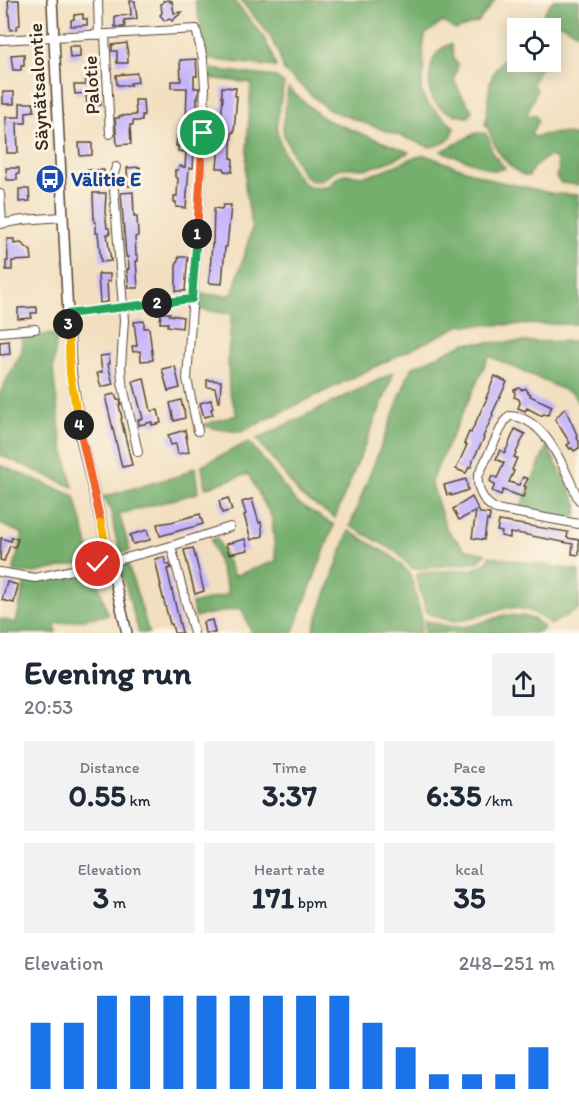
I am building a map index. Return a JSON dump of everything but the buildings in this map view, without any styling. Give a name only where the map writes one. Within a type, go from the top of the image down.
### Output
[{"type":"main road","name":"Säynätsalontie","points":[[52,0],[70,374],[81,437],[127,633]]},
{"type":"street","name":"Palotie","points":[[98,0],[110,134]]},
{"type":"street","points":[[0,40],[196,30],[203,59],[206,87],[187,379],[198,431]]},
{"type":"street","points":[[116,167],[113,177],[124,326],[122,382],[138,452]]},
{"type":"street","points":[[0,194],[1,224],[23,219],[62,217]]},
{"type":"street","points":[[67,314],[192,299]]},
{"type":"street","points":[[0,332],[35,329]]},
{"type":"street","points":[[579,500],[551,443],[542,432],[517,416],[509,416],[478,476],[477,483],[482,496],[489,506],[496,509],[579,524]]},
{"type":"street","points":[[0,572],[35,578],[171,546],[230,526]]},
{"type":"street","points":[[171,546],[194,633]]},
{"type":"green space","points":[[195,0],[233,0],[263,36],[276,67],[208,59]]},
{"type":"green space","points":[[240,0],[259,2],[261,0],[495,0],[478,22],[455,30],[443,22],[425,35],[421,90],[426,102],[454,127],[449,139],[430,147],[329,110],[284,71],[278,51],[267,32]]},
{"type":"green space","points":[[553,0],[579,0],[579,34],[561,24],[561,18],[542,18]]},
{"type":"green space","points":[[450,44],[453,58],[458,65],[454,80],[472,110],[469,117],[444,109],[435,103],[430,94],[433,60],[439,50]]},
{"type":"green space","points":[[506,56],[507,72],[538,72],[532,84],[537,90],[527,114],[529,117],[535,115],[538,121],[531,134],[534,137],[560,133],[574,136],[579,130],[579,185],[561,183],[556,177],[559,169],[556,158],[548,156],[533,168],[529,176],[508,163],[494,145],[485,124],[489,90],[497,67]]},
{"type":"green space","points":[[210,69],[276,77],[284,84],[277,126],[279,140],[295,173],[310,187],[328,187],[339,176],[345,174],[363,176],[377,173],[425,155],[492,180],[555,194],[579,195],[579,324],[461,325],[241,432],[202,425],[237,415],[229,390],[228,354],[232,314],[196,309],[196,294],[232,295],[252,229],[245,185],[251,83],[210,78]]},
{"type":"green space","points":[[288,88],[324,119],[409,152],[374,167],[339,169],[316,181],[307,178],[300,170],[283,130]]},
{"type":"green space","points":[[476,133],[485,133],[492,153],[505,168],[495,171],[441,151]]},
{"type":"green space","points":[[57,334],[53,370],[61,438],[73,487],[0,455],[0,393],[22,351],[22,336]]},
{"type":"green space","points":[[579,341],[579,405],[573,394],[489,356],[431,481],[446,529],[465,549],[485,554],[479,561],[413,569],[395,551],[350,526],[411,368],[465,343]]},
{"type":"green space","points":[[393,373],[335,518],[301,496],[257,439]]},
{"type":"green space","points":[[248,442],[297,503],[334,525],[293,633],[252,633],[241,608],[195,617],[192,604],[229,594],[211,540],[217,538],[234,576],[276,561],[272,518],[248,474],[205,488],[202,465]]},
{"type":"green space","points":[[547,446],[577,504],[576,513],[570,519],[520,509]]},
{"type":"green space","points":[[0,465],[75,496],[92,561],[34,573],[13,571],[23,534],[0,524]]},
{"type":"green space","points":[[195,467],[198,493],[119,514],[130,551],[121,553],[114,530],[112,512],[103,497],[181,475]]},
{"type":"green space","points":[[349,531],[392,556],[410,574],[422,619],[420,633],[312,633]]},
{"type":"green space","points":[[490,556],[579,571],[579,609],[550,625],[534,613],[515,608],[502,609],[471,619],[456,621],[427,612],[416,577],[419,573],[474,569],[486,563]]},
{"type":"green space","points":[[128,564],[149,633],[139,633],[120,566]]},
{"type":"green space","points":[[94,568],[108,615],[55,624],[56,633],[0,633],[0,619],[16,623],[25,581]]},
{"type":"green space","points":[[504,615],[532,618],[544,628],[535,633],[424,633],[425,620],[456,627],[482,623]]},
{"type":"place","name":"Välitie E","points":[[50,179]]},
{"type":"route","points":[[98,564],[110,562],[81,437],[70,374],[67,314],[192,299],[203,133]]}]
